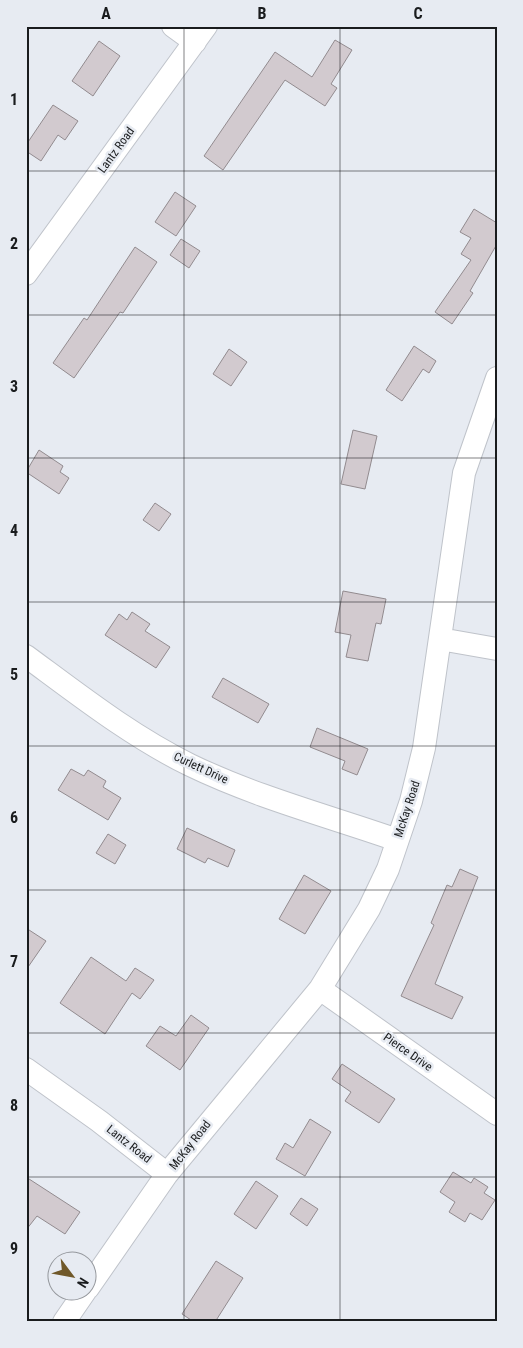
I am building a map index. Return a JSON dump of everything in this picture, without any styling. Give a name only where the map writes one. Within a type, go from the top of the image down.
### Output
[{"type":"street","points":[[173,26],[200,34]]},
{"type":"street","name":"Lantz Road","points":[[26,274],[200,34]]},
{"type":"street","name":"McKay Road","points":[[167,1174],[320,989],[369,909],[388,869],[411,801],[424,748],[464,473],[497,378]]},
{"type":"street","points":[[440,639],[497,649]]},
{"type":"street","name":"Curlett Drive","points":[[26,656],[116,721],[191,765],[239,786],[397,840]]},
{"type":"street","name":"Pierce Drive","points":[[320,989],[497,1114]]},
{"type":"street","name":"Lantz Road","points":[[26,1069],[99,1121],[167,1174]]},
{"type":"street","points":[[98,1274],[167,1174]]},
{"type":"street","points":[[64,1322],[80,1300]]},
{"type":"building","points":[[335,40],[352,50],[331,84],[337,88],[325,106],[285,80],[223,170],[204,156],[275,52],[312,77]]},
{"type":"building","points":[[99,41],[120,56],[93,96],[72,81]]},
{"type":"building","points":[[53,105],[78,121],[65,140],[58,135],[41,161],[26,151],[26,145]]},
{"type":"building","points":[[175,192],[196,206],[176,236],[155,222]]},
{"type":"building","points":[[474,209],[497,223],[497,244],[470,291],[473,293],[452,324],[435,312],[471,260],[461,254],[471,238],[460,232]]},
{"type":"building","points":[[181,239],[200,251],[189,268],[170,255]]},
{"type":"building","points":[[135,247],[157,262],[123,313],[120,312],[74,378],[53,363],[84,318],[87,320]]},
{"type":"building","points":[[414,346],[436,361],[429,373],[423,369],[402,401],[386,390]]},
{"type":"building","points":[[229,349],[247,362],[231,386],[213,374]]},
{"type":"building","points":[[353,430],[377,436],[365,489],[341,484]]},
{"type":"building","points":[[39,450],[63,466],[60,472],[69,478],[59,494],[26,472]]},
{"type":"building","points":[[155,503],[171,514],[159,531],[143,520]]},
{"type":"building","points":[[343,591],[386,599],[381,624],[376,623],[368,661],[346,657],[351,635],[335,632]]},
{"type":"building","points":[[132,612],[150,624],[145,631],[170,647],[156,668],[105,635],[119,614],[127,620]]},
{"type":"building","points":[[223,678],[269,704],[258,723],[212,697]]},
{"type":"building","points":[[317,728],[368,749],[357,775],[342,769],[345,761],[310,747]]},
{"type":"building","points":[[71,769],[84,776],[88,770],[106,781],[103,787],[121,798],[108,820],[58,790]]},
{"type":"building","points":[[187,828],[235,850],[228,867],[208,858],[205,863],[177,849]]},
{"type":"building","points":[[108,834],[126,845],[115,864],[96,853]]},
{"type":"building","points":[[460,869],[478,877],[435,984],[463,997],[452,1019],[401,996],[434,925],[431,923],[447,885],[452,887]]},
{"type":"building","points":[[304,875],[331,891],[305,934],[279,919]]},
{"type":"building","points":[[26,928],[46,941],[26,970]]},
{"type":"building","points":[[91,957],[126,981],[135,968],[154,980],[140,999],[132,993],[105,1034],[60,1003]]},
{"type":"building","points":[[191,1015],[209,1028],[180,1070],[146,1046],[160,1026],[176,1036]]},
{"type":"building","points":[[342,1064],[395,1099],[379,1123],[345,1101],[351,1092],[332,1079]]},
{"type":"building","points":[[310,1119],[331,1132],[305,1176],[276,1159],[285,1143],[293,1148]]},
{"type":"building","points":[[453,1172],[471,1183],[474,1178],[488,1187],[484,1193],[495,1200],[482,1220],[470,1213],[465,1222],[449,1212],[455,1202],[440,1192]]},
{"type":"building","points":[[26,1177],[80,1212],[65,1234],[37,1216],[26,1230]]},
{"type":"building","points":[[256,1181],[278,1196],[256,1229],[234,1214]]},
{"type":"building","points":[[301,1198],[318,1209],[307,1226],[290,1214]]},
{"type":"building","points":[[216,1261],[243,1278],[215,1322],[194,1322],[182,1314]]}]
